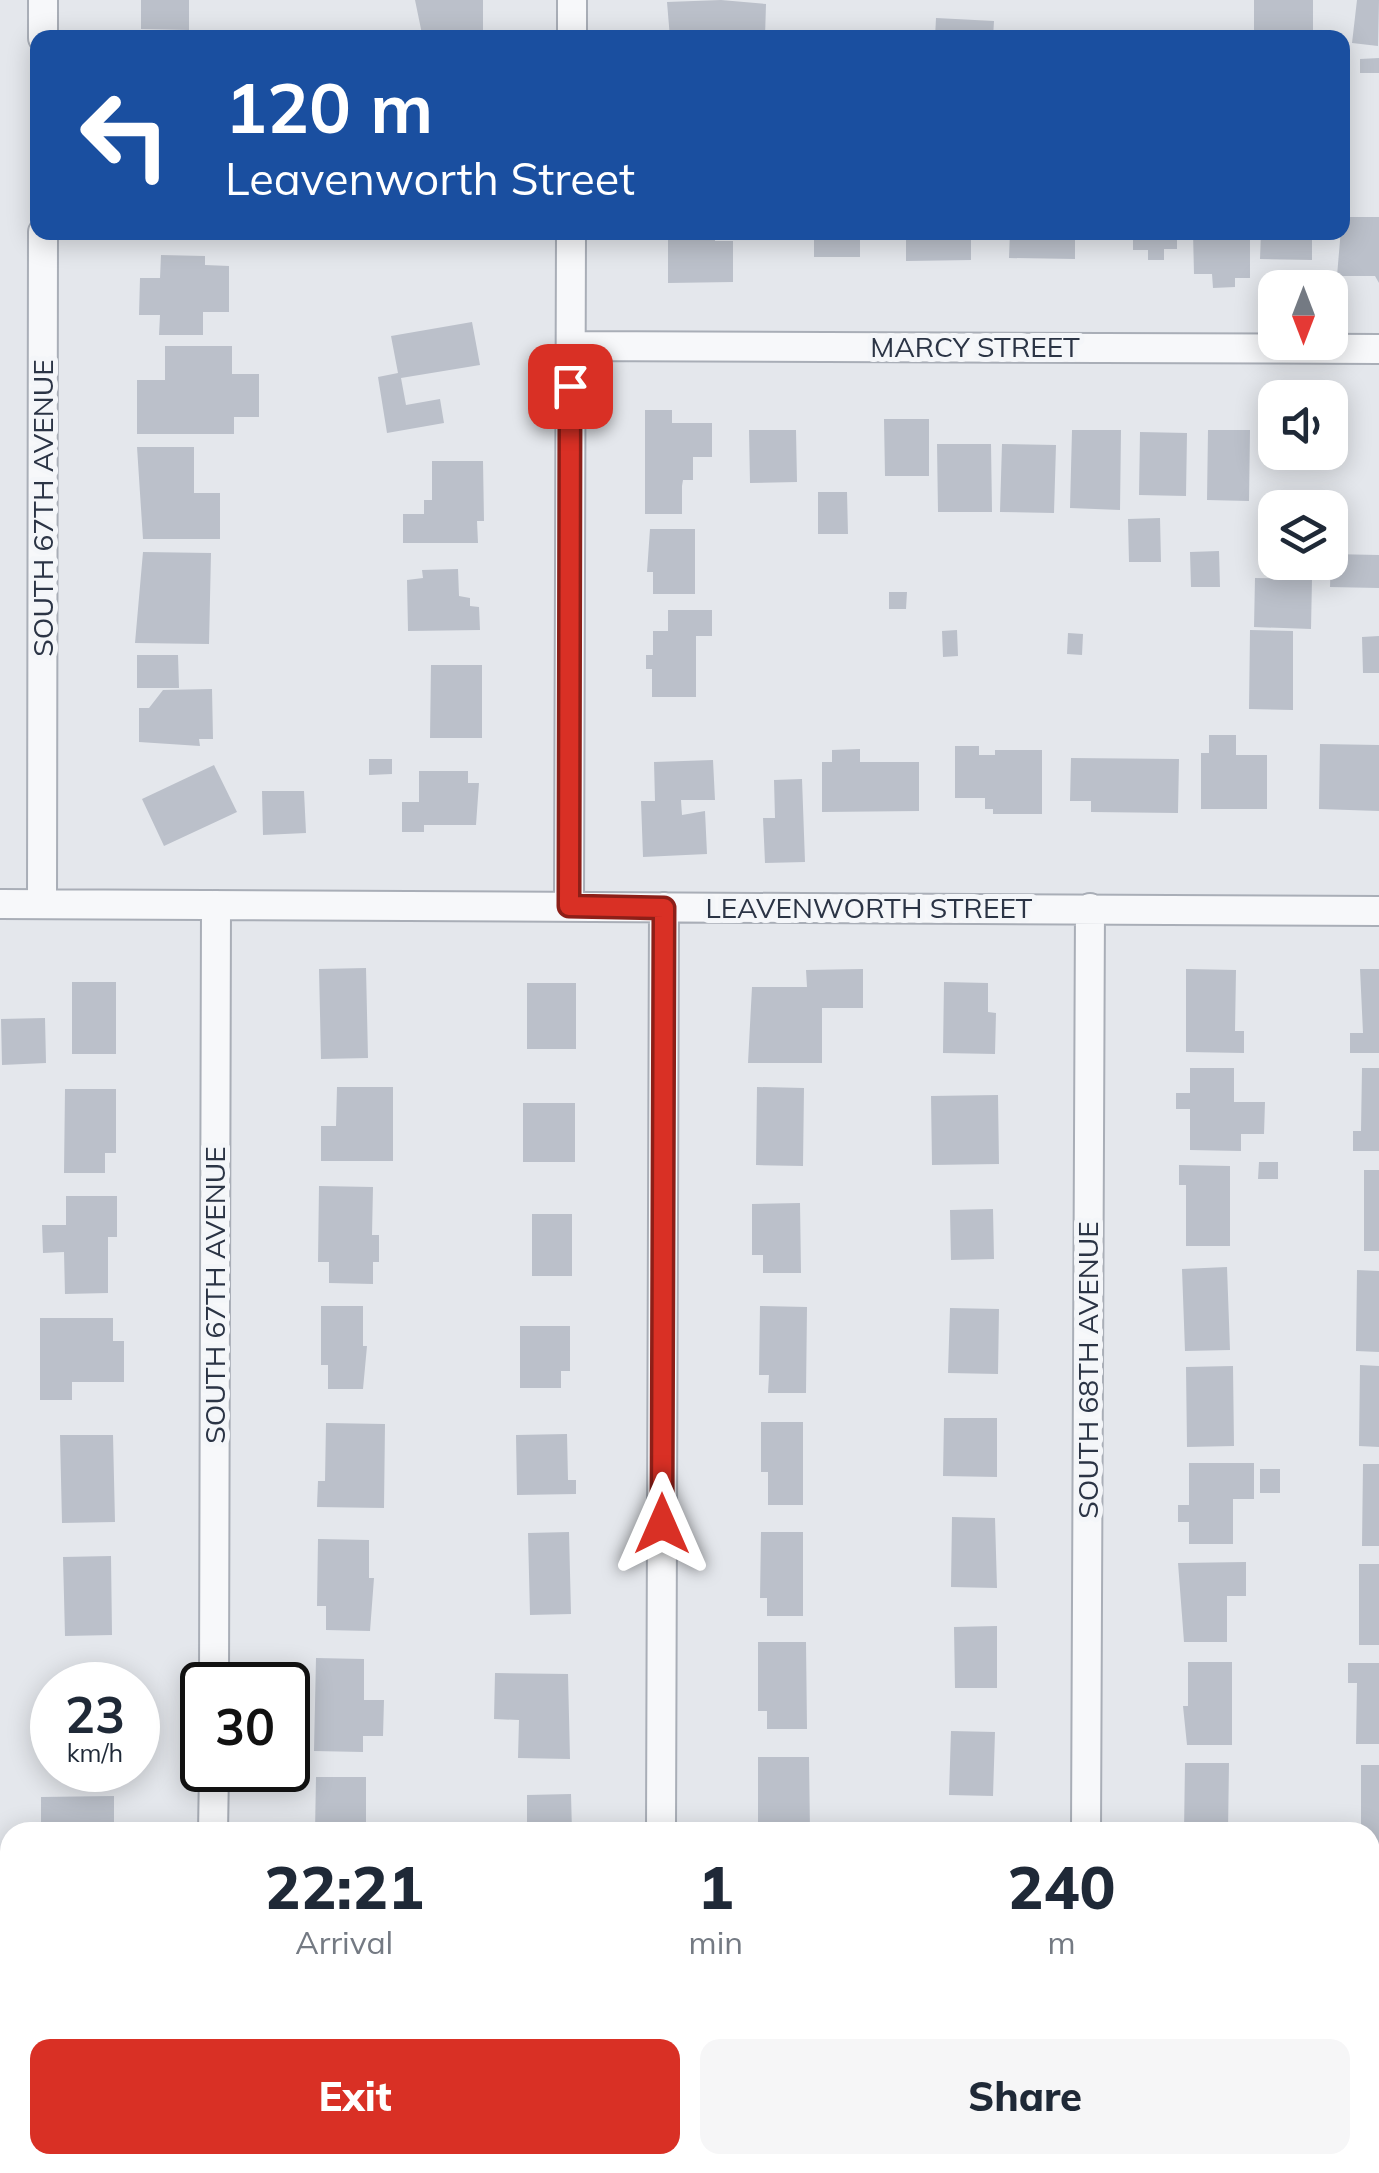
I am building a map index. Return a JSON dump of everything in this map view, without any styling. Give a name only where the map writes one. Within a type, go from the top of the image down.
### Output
[{"type":"street","points":[[43,0],[43,30]]},
{"type":"street","points":[[572,0],[572,30]]},
{"type":"street","name":"SOUTH 67TH AVENUE","points":[[42,904],[43,240]]},
{"type":"street","points":[[569,906],[571,240]]},
{"type":"street","name":"MARCY STREET","points":[[570,346],[1379,348]]},
{"type":"street","name":"LEAVENWORTH STREET","points":[[0,904],[1379,910]]},
{"type":"street","name":"SOUTH 67TH AVENUE","points":[[214,1662],[216,904]]},
{"type":"street","points":[[661,1822],[664,908]]},
{"type":"street","name":"SOUTH 68TH AVENUE","points":[[1086,1822],[1090,908]]},
{"type":"street","points":[[214,1792],[214,1822]]},
{"type":"building","points":[[141,0],[189,0],[189,30],[141,29]]},
{"type":"building","points":[[415,0],[483,0],[483,30],[421,30]]},
{"type":"building","points":[[721,0],[766,4],[765,30],[669,30],[667,2]]},
{"type":"building","points":[[1254,0],[1313,0],[1313,30],[1254,30]]},
{"type":"building","points":[[1357,0],[1379,0],[1378,46],[1352,43]]},
{"type":"building","points":[[936,18],[994,21],[993,30],[935,30]]},
{"type":"building","points":[[1379,58],[1379,73],[1360,73],[1360,59]]},
{"type":"building","points":[[1350,217],[1379,217],[1379,283],[1375,276],[1348,276],[1348,270],[1338,270],[1340,240],[1350,240]]},
{"type":"building","points":[[668,240],[733,241],[733,282],[668,283]]},
{"type":"building","points":[[814,240],[860,240],[860,257],[814,257]]},
{"type":"building","points":[[906,240],[971,240],[971,260],[906,261]]},
{"type":"building","points":[[1010,240],[1075,240],[1075,259],[1009,258]]},
{"type":"building","points":[[1133,240],[1177,240],[1177,249],[1164,249],[1164,260],[1148,260],[1148,250],[1133,250]]},
{"type":"building","points":[[1193,240],[1250,240],[1250,278],[1235,278],[1235,287],[1213,288],[1212,274],[1194,274]]},
{"type":"building","points":[[1261,240],[1312,240],[1312,260],[1260,259]]},
{"type":"building","points":[[161,255],[205,256],[205,265],[229,266],[229,312],[203,312],[203,335],[159,335],[160,315],[139,315],[140,278],[160,278]]},
{"type":"building","points":[[472,322],[480,365],[401,378],[406,405],[440,399],[444,423],[387,433],[378,377],[398,373],[391,336]]},
{"type":"building","points":[[165,346],[232,346],[232,374],[259,374],[259,417],[234,417],[234,434],[137,434],[137,380],[165,380]]},
{"type":"building","points":[[645,410],[672,410],[672,423],[712,423],[712,457],[693,457],[693,480],[683,480],[682,514],[645,514]]},
{"type":"building","points":[[884,419],[929,419],[929,476],[885,476]]},
{"type":"building","points":[[749,430],[796,430],[797,482],[750,483]]},
{"type":"building","points":[[1072,430],[1121,430],[1120,510],[1070,508]]},
{"type":"building","points":[[1208,430],[1250,430],[1249,501],[1207,500]]},
{"type":"building","points":[[1140,432],[1187,433],[1186,496],[1139,495]]},
{"type":"building","points":[[937,444],[991,444],[992,512],[938,512]]},
{"type":"building","points":[[1002,444],[1056,445],[1054,513],[1000,512]]},
{"type":"building","points":[[137,447],[194,447],[194,493],[220,493],[220,539],[143,539]]},
{"type":"building","points":[[432,461],[483,461],[484,521],[477,521],[478,543],[403,543],[403,514],[424,514],[424,500],[432,500]]},
{"type":"building","points":[[818,492],[847,492],[848,534],[818,534]]},
{"type":"building","points":[[1160,518],[1161,562],[1129,562],[1128,519]]},
{"type":"building","points":[[650,529],[695,529],[695,594],[653,594],[653,572],[647,572]]},
{"type":"building","points":[[1219,551],[1220,587],[1191,587],[1190,552]]},
{"type":"building","points":[[143,552],[211,553],[209,644],[135,643]]},
{"type":"building","points":[[1348,554],[1379,555],[1379,588],[1330,587],[1330,580],[1348,580]]},
{"type":"building","points":[[458,569],[459,596],[470,598],[470,606],[479,607],[480,630],[408,631],[407,580],[423,578],[422,570]]},
{"type":"building","points":[[1255,578],[1312,580],[1311,629],[1254,627]]},
{"type":"building","points":[[889,592],[907,592],[906,609],[889,609]]},
{"type":"building","points":[[668,610],[712,610],[712,636],[696,636],[696,697],[652,697],[652,669],[646,669],[646,655],[653,655],[653,631],[668,631]]},
{"type":"building","points":[[957,630],[958,656],[943,657],[942,631]]},
{"type":"building","points":[[1250,630],[1293,631],[1293,710],[1249,709]]},
{"type":"building","points":[[1068,633],[1083,634],[1082,655],[1067,654]]},
{"type":"building","points":[[1379,636],[1379,673],[1363,673],[1362,637]]},
{"type":"building","points":[[137,655],[178,655],[179,688],[137,688]]},
{"type":"building","points":[[431,665],[482,665],[482,738],[430,738]]},
{"type":"building","points":[[212,689],[213,739],[199,739],[200,746],[139,742],[139,708],[149,708],[163,690]]},
{"type":"building","points":[[1209,735],[1236,735],[1236,755],[1267,755],[1267,809],[1201,809],[1201,753],[1209,753]]},
{"type":"building","points":[[1320,744],[1379,745],[1379,811],[1319,809]]},
{"type":"building","points":[[955,746],[979,746],[979,755],[995,755],[995,750],[1042,750],[1042,814],[993,814],[993,809],[985,809],[985,798],[955,798]]},
{"type":"building","points":[[860,749],[860,762],[919,762],[919,811],[822,812],[822,762],[832,762],[832,750]]},
{"type":"building","points":[[1071,758],[1179,759],[1178,813],[1091,812],[1091,801],[1070,801]]},
{"type":"building","points":[[369,759],[392,759],[392,774],[369,775]]},
{"type":"building","points":[[713,760],[715,800],[681,800],[682,815],[705,811],[707,854],[643,857],[641,801],[655,801],[654,762]]},
{"type":"building","points":[[214,765],[237,812],[164,846],[142,799]]},
{"type":"building","points":[[419,771],[468,771],[468,783],[479,783],[476,825],[424,825],[424,832],[402,832],[402,802],[419,802]]},
{"type":"building","points":[[802,779],[805,862],[765,863],[763,818],[775,818],[774,780]]},
{"type":"building","points":[[262,791],[304,791],[306,833],[263,835]]},
{"type":"building","points":[[366,968],[368,1058],[321,1059],[319,969]]},
{"type":"building","points":[[863,969],[863,1008],[822,1008],[822,1063],[748,1063],[752,987],[807,987],[806,970]]},
{"type":"building","points":[[1186,969],[1236,970],[1235,1031],[1244,1031],[1244,1053],[1186,1052]]},
{"type":"building","points":[[1360,969],[1379,969],[1379,1053],[1350,1053],[1350,1033],[1363,1033]]},
{"type":"building","points":[[72,982],[116,982],[116,1054],[72,1054]]},
{"type":"building","points":[[944,982],[988,983],[988,1012],[996,1013],[995,1054],[943,1053]]},
{"type":"building","points":[[527,983],[576,983],[576,1049],[527,1049]]},
{"type":"building","points":[[45,1018],[46,1063],[2,1065],[1,1019]]},
{"type":"building","points":[[1190,1068],[1234,1068],[1234,1102],[1265,1102],[1264,1134],[1241,1134],[1241,1151],[1190,1150],[1190,1109],[1176,1109],[1176,1093],[1190,1093]]},
{"type":"building","points":[[1362,1068],[1379,1068],[1379,1151],[1353,1151],[1353,1131],[1361,1131]]},
{"type":"building","points":[[337,1087],[393,1087],[393,1161],[321,1161],[321,1126],[336,1126]]},
{"type":"building","points":[[757,1087],[804,1088],[803,1166],[756,1165]]},
{"type":"building","points":[[65,1089],[116,1089],[116,1153],[105,1153],[105,1173],[64,1173]]},
{"type":"building","points":[[998,1095],[999,1164],[932,1165],[931,1096]]},
{"type":"building","points":[[523,1103],[575,1103],[575,1162],[523,1162]]},
{"type":"building","points":[[1259,1162],[1278,1162],[1278,1179],[1258,1179]]},
{"type":"building","points":[[1179,1165],[1230,1166],[1230,1246],[1186,1246],[1186,1185],[1179,1185]]},
{"type":"building","points":[[1364,1170],[1379,1170],[1379,1251],[1364,1251]]},
{"type":"building","points":[[319,1186],[373,1187],[372,1235],[379,1235],[379,1262],[373,1262],[373,1284],[329,1283],[329,1262],[318,1262]]},
{"type":"building","points":[[66,1196],[117,1196],[117,1237],[108,1237],[108,1293],[65,1294],[64,1252],[43,1253],[42,1225],[66,1225]]},
{"type":"building","points":[[800,1203],[801,1273],[763,1273],[763,1255],[752,1255],[752,1204]]},
{"type":"building","points":[[993,1209],[994,1259],[951,1260],[950,1210]]},
{"type":"building","points":[[532,1214],[572,1214],[572,1276],[532,1276]]},
{"type":"building","points":[[1227,1267],[1230,1350],[1185,1351],[1182,1269]]},
{"type":"building","points":[[1357,1270],[1379,1271],[1379,1352],[1356,1351]]},
{"type":"building","points":[[321,1306],[363,1306],[363,1346],[367,1346],[363,1389],[328,1389],[328,1365],[321,1365]]},
{"type":"building","points":[[760,1306],[807,1307],[806,1393],[768,1393],[769,1375],[759,1375]]},
{"type":"building","points":[[950,1308],[999,1309],[998,1374],[948,1373]]},
{"type":"building","points":[[40,1318],[113,1318],[113,1341],[124,1341],[124,1382],[72,1382],[72,1400],[40,1400]]},
{"type":"building","points":[[520,1326],[570,1326],[570,1371],[561,1371],[561,1388],[520,1388]]},
{"type":"building","points":[[1360,1365],[1379,1366],[1379,1447],[1359,1446]]},
{"type":"building","points":[[1233,1366],[1234,1446],[1187,1447],[1186,1367]]},
{"type":"building","points":[[944,1418],[997,1418],[997,1477],[943,1476]]},
{"type":"building","points":[[761,1422],[803,1422],[803,1505],[768,1505],[768,1472],[761,1472]]},
{"type":"building","points":[[326,1423],[385,1424],[384,1508],[317,1507],[318,1481],[325,1481]]},
{"type":"building","points":[[567,1434],[568,1480],[576,1480],[576,1494],[517,1495],[516,1435]]},
{"type":"building","points":[[60,1435],[113,1435],[115,1522],[62,1523]]},
{"type":"building","points":[[1189,1463],[1254,1463],[1254,1499],[1233,1499],[1233,1544],[1189,1544],[1189,1522],[1178,1522],[1178,1505],[1189,1505]]},
{"type":"building","points":[[1363,1464],[1379,1464],[1379,1546],[1362,1546]]},
{"type":"building","points":[[1260,1469],[1280,1469],[1280,1493],[1260,1493]]},
{"type":"building","points":[[952,1517],[995,1518],[997,1588],[951,1587]]},
{"type":"building","points":[[569,1532],[571,1614],[530,1615],[528,1533]]},
{"type":"building","points":[[761,1532],[803,1532],[803,1616],[767,1616],[767,1598],[760,1598]]},
{"type":"building","points":[[318,1539],[369,1540],[369,1578],[374,1578],[370,1631],[326,1630],[326,1606],[317,1606]]},
{"type":"building","points":[[111,1556],[112,1635],[65,1636],[63,1557]]},
{"type":"building","points":[[1246,1562],[1246,1596],[1227,1596],[1227,1642],[1184,1642],[1178,1563]]},
{"type":"building","points":[[1359,1564],[1379,1564],[1379,1645],[1359,1645]]},
{"type":"building","points":[[997,1626],[997,1688],[955,1688],[954,1627]]},
{"type":"building","points":[[758,1642],[806,1642],[807,1729],[767,1729],[767,1711],[758,1711]]},
{"type":"building","points":[[316,1658],[364,1659],[364,1700],[384,1700],[383,1736],[363,1736],[363,1752],[314,1751]]},
{"type":"building","points":[[1188,1662],[1232,1662],[1232,1745],[1187,1745],[1183,1706],[1188,1706]]},
{"type":"building","points":[[1348,1663],[1379,1663],[1379,1744],[1356,1744],[1357,1683],[1348,1683]]},
{"type":"building","points":[[495,1673],[568,1674],[570,1759],[518,1758],[519,1720],[494,1719]]},
{"type":"building","points":[[951,1731],[995,1732],[993,1796],[949,1795]]},
{"type":"building","points":[[758,1757],[809,1757],[810,1822],[758,1822]]},
{"type":"building","points":[[1185,1763],[1229,1763],[1228,1822],[1184,1822]]},
{"type":"building","points":[[1361,1765],[1379,1765],[1379,1822],[1361,1822]]},
{"type":"building","points":[[316,1777],[366,1777],[366,1822],[315,1822]]},
{"type":"building","points":[[571,1794],[572,1822],[527,1822],[527,1795]]},
{"type":"building","points":[[114,1796],[114,1822],[41,1822],[41,1797]]},
{"type":"route","points":[[570,386],[569,906],[664,908],[662,1524]]}]
